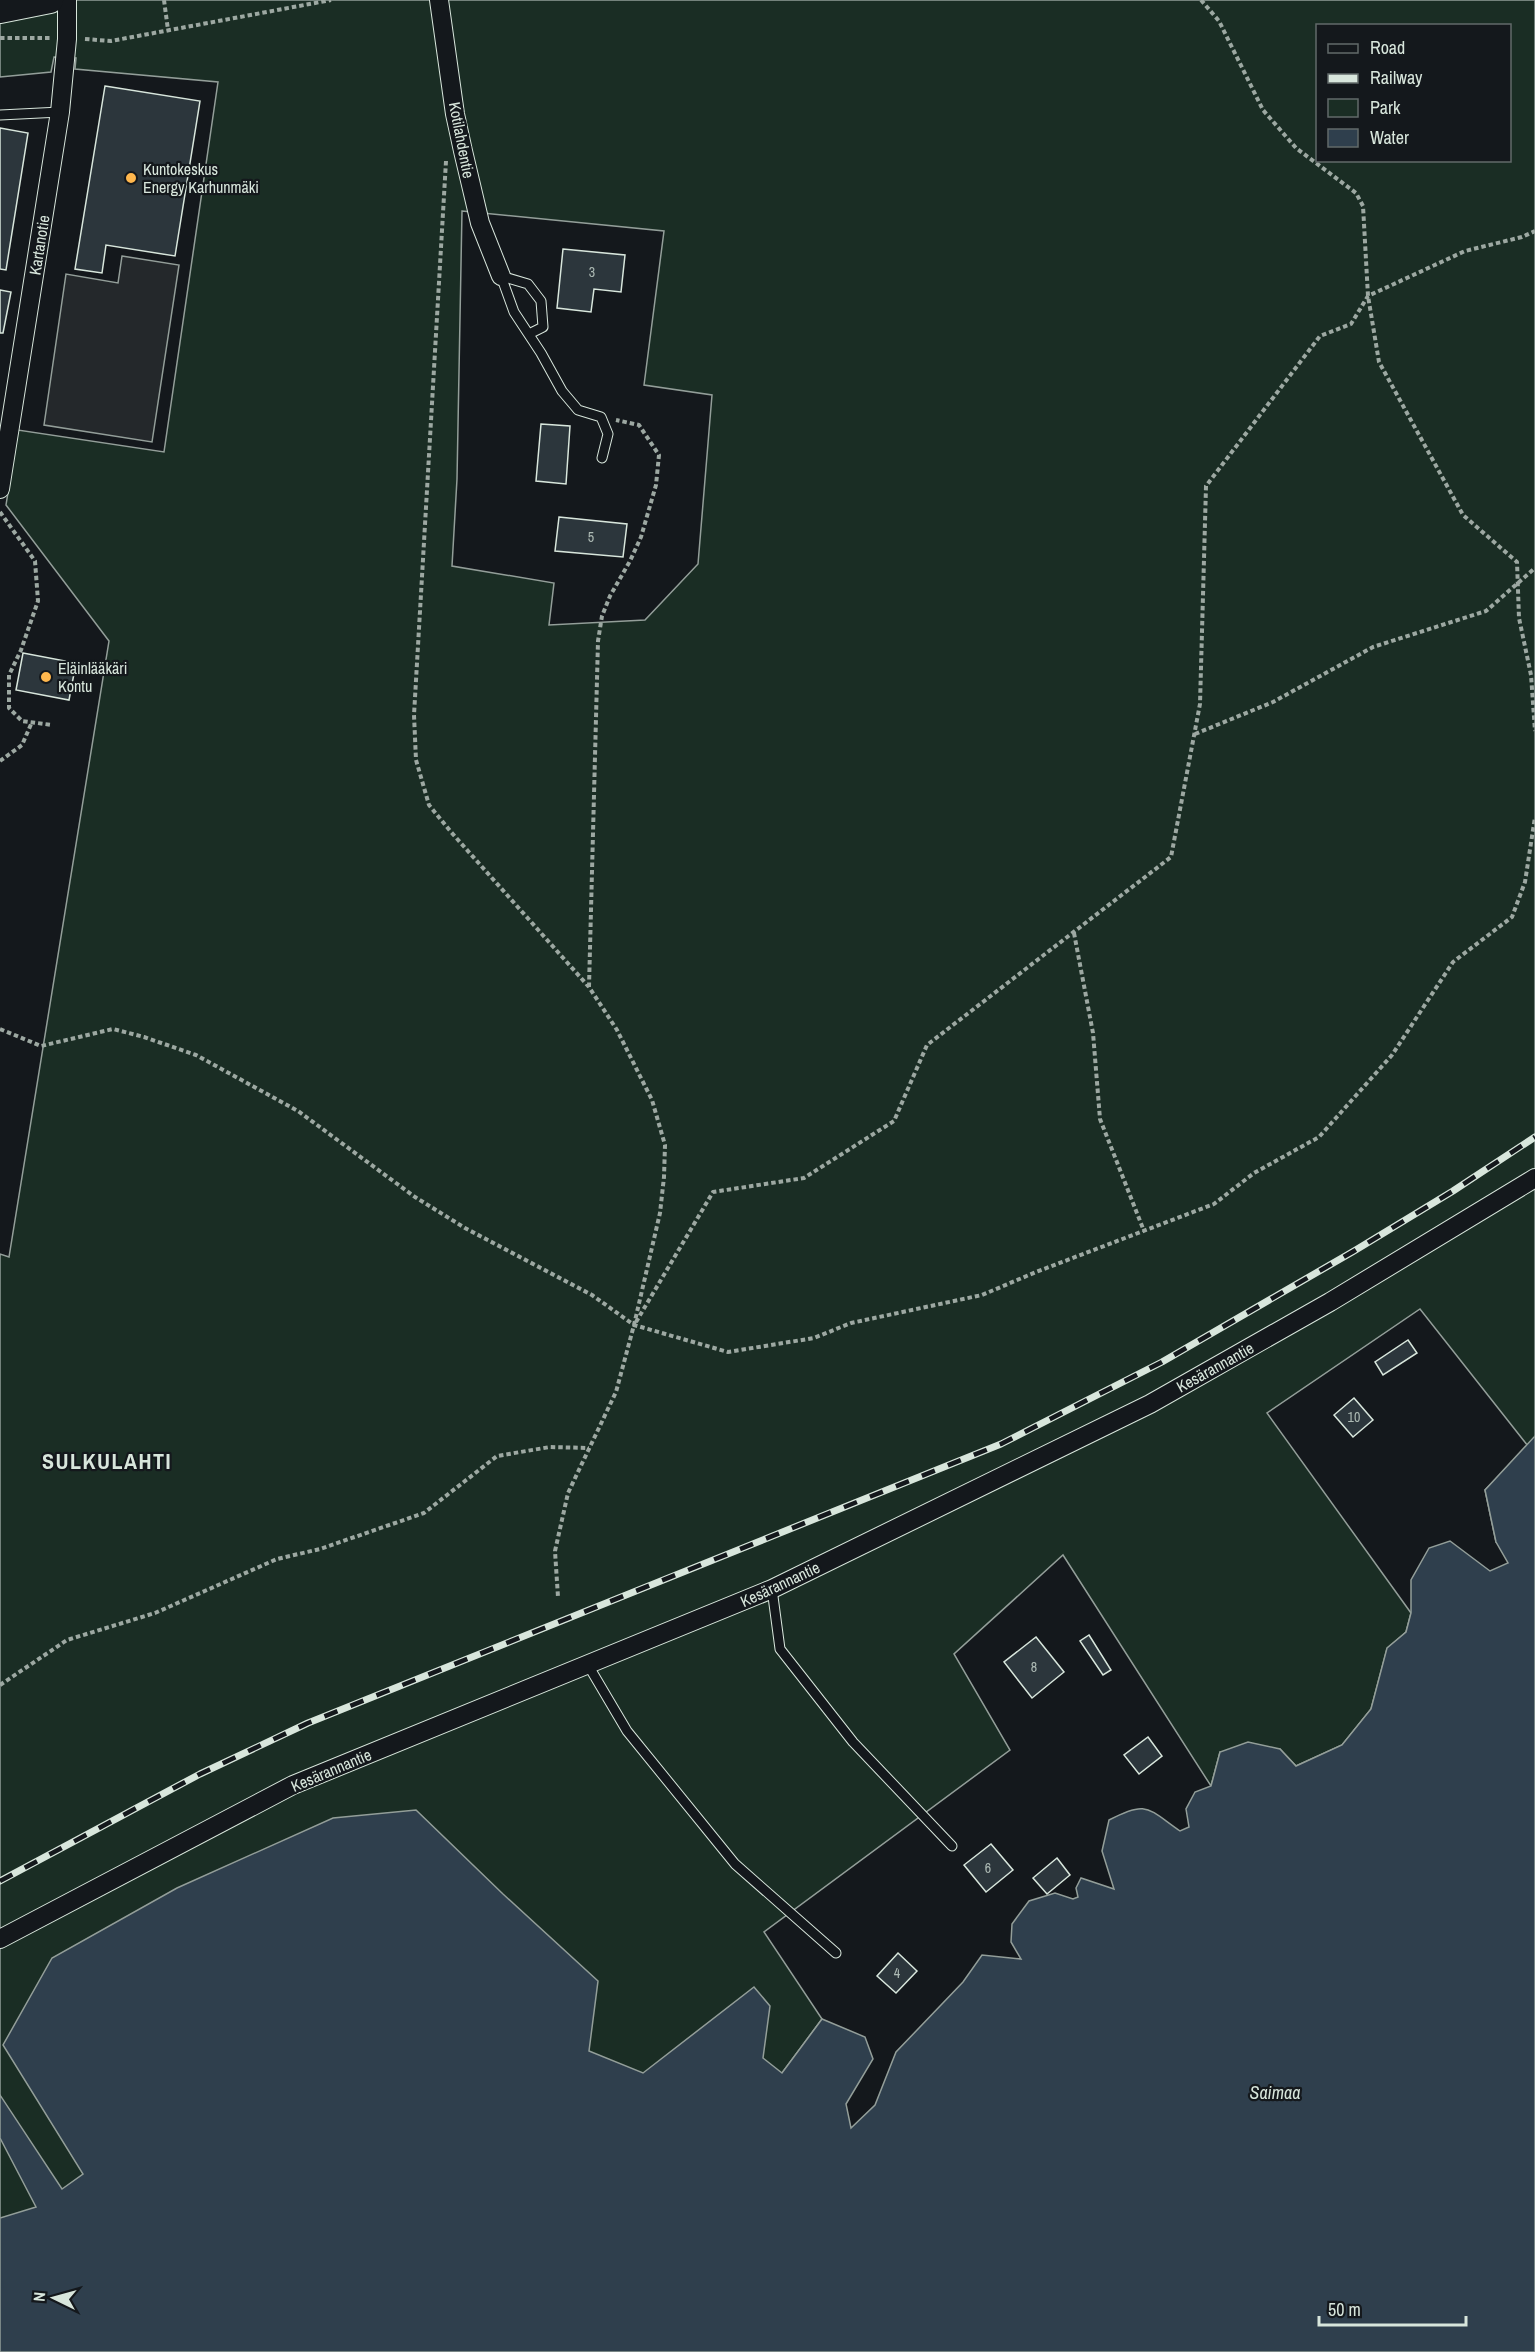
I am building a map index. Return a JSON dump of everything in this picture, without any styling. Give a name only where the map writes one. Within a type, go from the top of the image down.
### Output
[{"type":"main road","points":[[0,10],[50,0]]},
{"type":"street","name":"Kartanotie","points":[[0,489],[60,112],[67,39],[67,0]]},
{"type":"street","name":"Kotilahdentie","points":[[439,0],[455,114],[480,223],[501,276]]},
{"type":"street","name":"Kesärannantie","points":[[0,1939],[293,1785],[772,1589],[1150,1404],[1330,1302],[1535,1178]]},
{"type":"lane","points":[[0,115],[60,112]]},
{"type":"lane","points":[[501,276],[514,312],[562,391],[579,410],[600,417],[608,434],[602,458]]},
{"type":"lane","points":[[501,276],[528,284],[541,302],[543,327],[529,334]]},
{"type":"lane","points":[[772,1589],[780,1649],[853,1742],[952,1846]]},
{"type":"lane","points":[[588,1665],[627,1731],[735,1864],[836,1953]]},
{"type":"path","points":[[164,0],[168,30]]},
{"type":"path","points":[[0,38],[111,41],[331,0]]},
{"type":"path","points":[[1201,0],[1219,21],[1263,110],[1296,148],[1356,193],[1363,206],[1368,296],[1379,362],[1463,515],[1517,562],[1519,618],[1530,675],[1535,731]]},
{"type":"path","points":[[446,156],[414,715],[416,760],[429,805],[589,987],[617,1030],[652,1100],[665,1145],[660,1213],[616,1392],[568,1493],[555,1551],[558,1598]]},
{"type":"path","points":[[634,1325],[713,1192],[804,1178],[894,1121],[927,1045],[1171,857],[1200,704],[1206,486],[1320,336],[1351,324],[1368,296],[1465,251],[1522,237],[1535,231]]},
{"type":"path","points":[[589,987],[598,641],[602,616],[610,596],[641,537],[656,485],[659,454],[639,425],[600,417]]},
{"type":"path","points":[[0,512],[35,561],[38,601],[21,650],[9,675],[9,708],[22,721],[52,725]]},
{"type":"path","points":[[1195,734],[1273,702],[1373,647],[1486,610],[1535,568]]},
{"type":"path","points":[[0,761],[22,746],[32,722]]},
{"type":"path","points":[[0,1029],[41,1046],[113,1029],[196,1055],[298,1111],[425,1203],[465,1228],[592,1295],[634,1325],[728,1352],[814,1338],[851,1323],[982,1295],[1214,1204],[1254,1173],[1319,1137],[1392,1055],[1453,962],[1512,917],[1526,882],[1535,817]]},
{"type":"path","points":[[1074,933],[1093,1033],[1100,1119],[1144,1231]]},
{"type":"path","points":[[0,1685],[67,1640],[154,1613],[277,1559],[320,1549],[424,1513],[497,1456],[550,1447],[589,1448]]},
{"type":"green space","points":[[0,0],[1535,0],[1535,1574],[1496,1542],[1485,1490],[1528,1446],[1420,1309],[1267,1413],[1411,1613],[1406,1632],[1387,1649],[1371,1709],[1342,1745],[1296,1766],[1280,1749],[1220,1752],[1211,1786],[1063,1555],[954,1654],[1010,1750],[764,1932],[822,2019],[782,2073],[0,2352],[0,1254],[9,1257],[109,641],[6,505],[18,430],[164,452],[218,82],[75,69],[76,58],[54,57],[51,72],[0,77]],"holes":[[[462,211],[664,231],[644,385],[712,395],[698,564],[645,620],[549,625],[554,583],[452,566],[457,479]]]},
{"type":"shaded area","points":[[122,256],[179,265],[152,442],[44,425],[66,274],[118,283]]},
{"type":"water","name":"Saimaa","points":[[1535,1436],[1535,2352],[0,2352],[0,2218],[36,2207],[0,2138],[0,2095],[62,2189],[83,2174],[3,2045],[52,1958],[177,1888],[333,1818],[416,1810],[598,1981],[589,2051],[643,2073],[754,1987],[770,2006],[763,2058],[782,2073],[822,2019],[865,2037],[873,2059],[846,2104],[851,2128],[875,2105],[896,2052],[963,1982],[982,1955],[1021,1959],[1011,1942],[1012,1924],[1029,1901],[1055,1893],[1073,1899],[1078,1897],[1076,1888],[1081,1878],[1114,1889],[1102,1851],[1109,1820],[1131,1810],[1146,1809],[1180,1831],[1189,1827],[1186,1809],[1195,1792],[1211,1786],[1220,1752],[1248,1742],[1280,1749],[1296,1766],[1342,1745],[1371,1709],[1387,1648],[1406,1632],[1411,1613],[1411,1580],[1429,1548],[1450,1541],[1490,1571],[1508,1563],[1496,1542],[1485,1490]]},
{"type":"building","points":[[105,86],[200,101],[175,256],[106,245],[102,273],[75,269]]},
{"type":"building","points":[[0,128],[28,133],[6,270],[0,269]]},
{"type":"building","points":[[563,249],[625,255],[621,292],[594,289],[591,312],[557,308]]},
{"type":"building","points":[[0,290],[11,292],[3,333],[0,333]]},
{"type":"building","points":[[541,424],[570,426],[566,484],[536,481]]},
{"type":"building","points":[[559,517],[627,524],[623,557],[555,551]]},
{"type":"building","name":"Eläinlääkäri Kontu","points":[[23,653],[76,663],[69,700],[16,690]]},
{"type":"building","points":[[1408,1340],[1417,1353],[1383,1375],[1375,1362]]},
{"type":"building","points":[[1354,1398],[1373,1420],[1353,1437],[1334,1415]]},
{"type":"building","points":[[1089,1635],[1111,1670],[1103,1675],[1080,1641]]},
{"type":"building","points":[[1036,1637],[1064,1672],[1032,1698],[1004,1662]]},
{"type":"building","points":[[1148,1737],[1162,1756],[1139,1774],[1124,1755]]},
{"type":"building","points":[[991,1844],[1013,1870],[986,1892],[964,1865]]},
{"type":"building","points":[[1057,1858],[1070,1875],[1047,1894],[1033,1878]]},
{"type":"building","points":[[898,1953],[917,1971],[896,1993],[877,1976]]},
{"type":"railway","points":[[0,1881],[200,1774],[308,1723],[1001,1444],[1162,1362],[1354,1251],[1453,1191],[1535,1137]]},
{"type":"place","name":"Kuntokeskus Energy Karhunmäki","points":[[131,178]]},
{"type":"place","name":"Eläinlääkäri Kontu","points":[[46,677]]},
{"type":"district","name":"SULKULAHTI","points":[[107,1461]]}]
